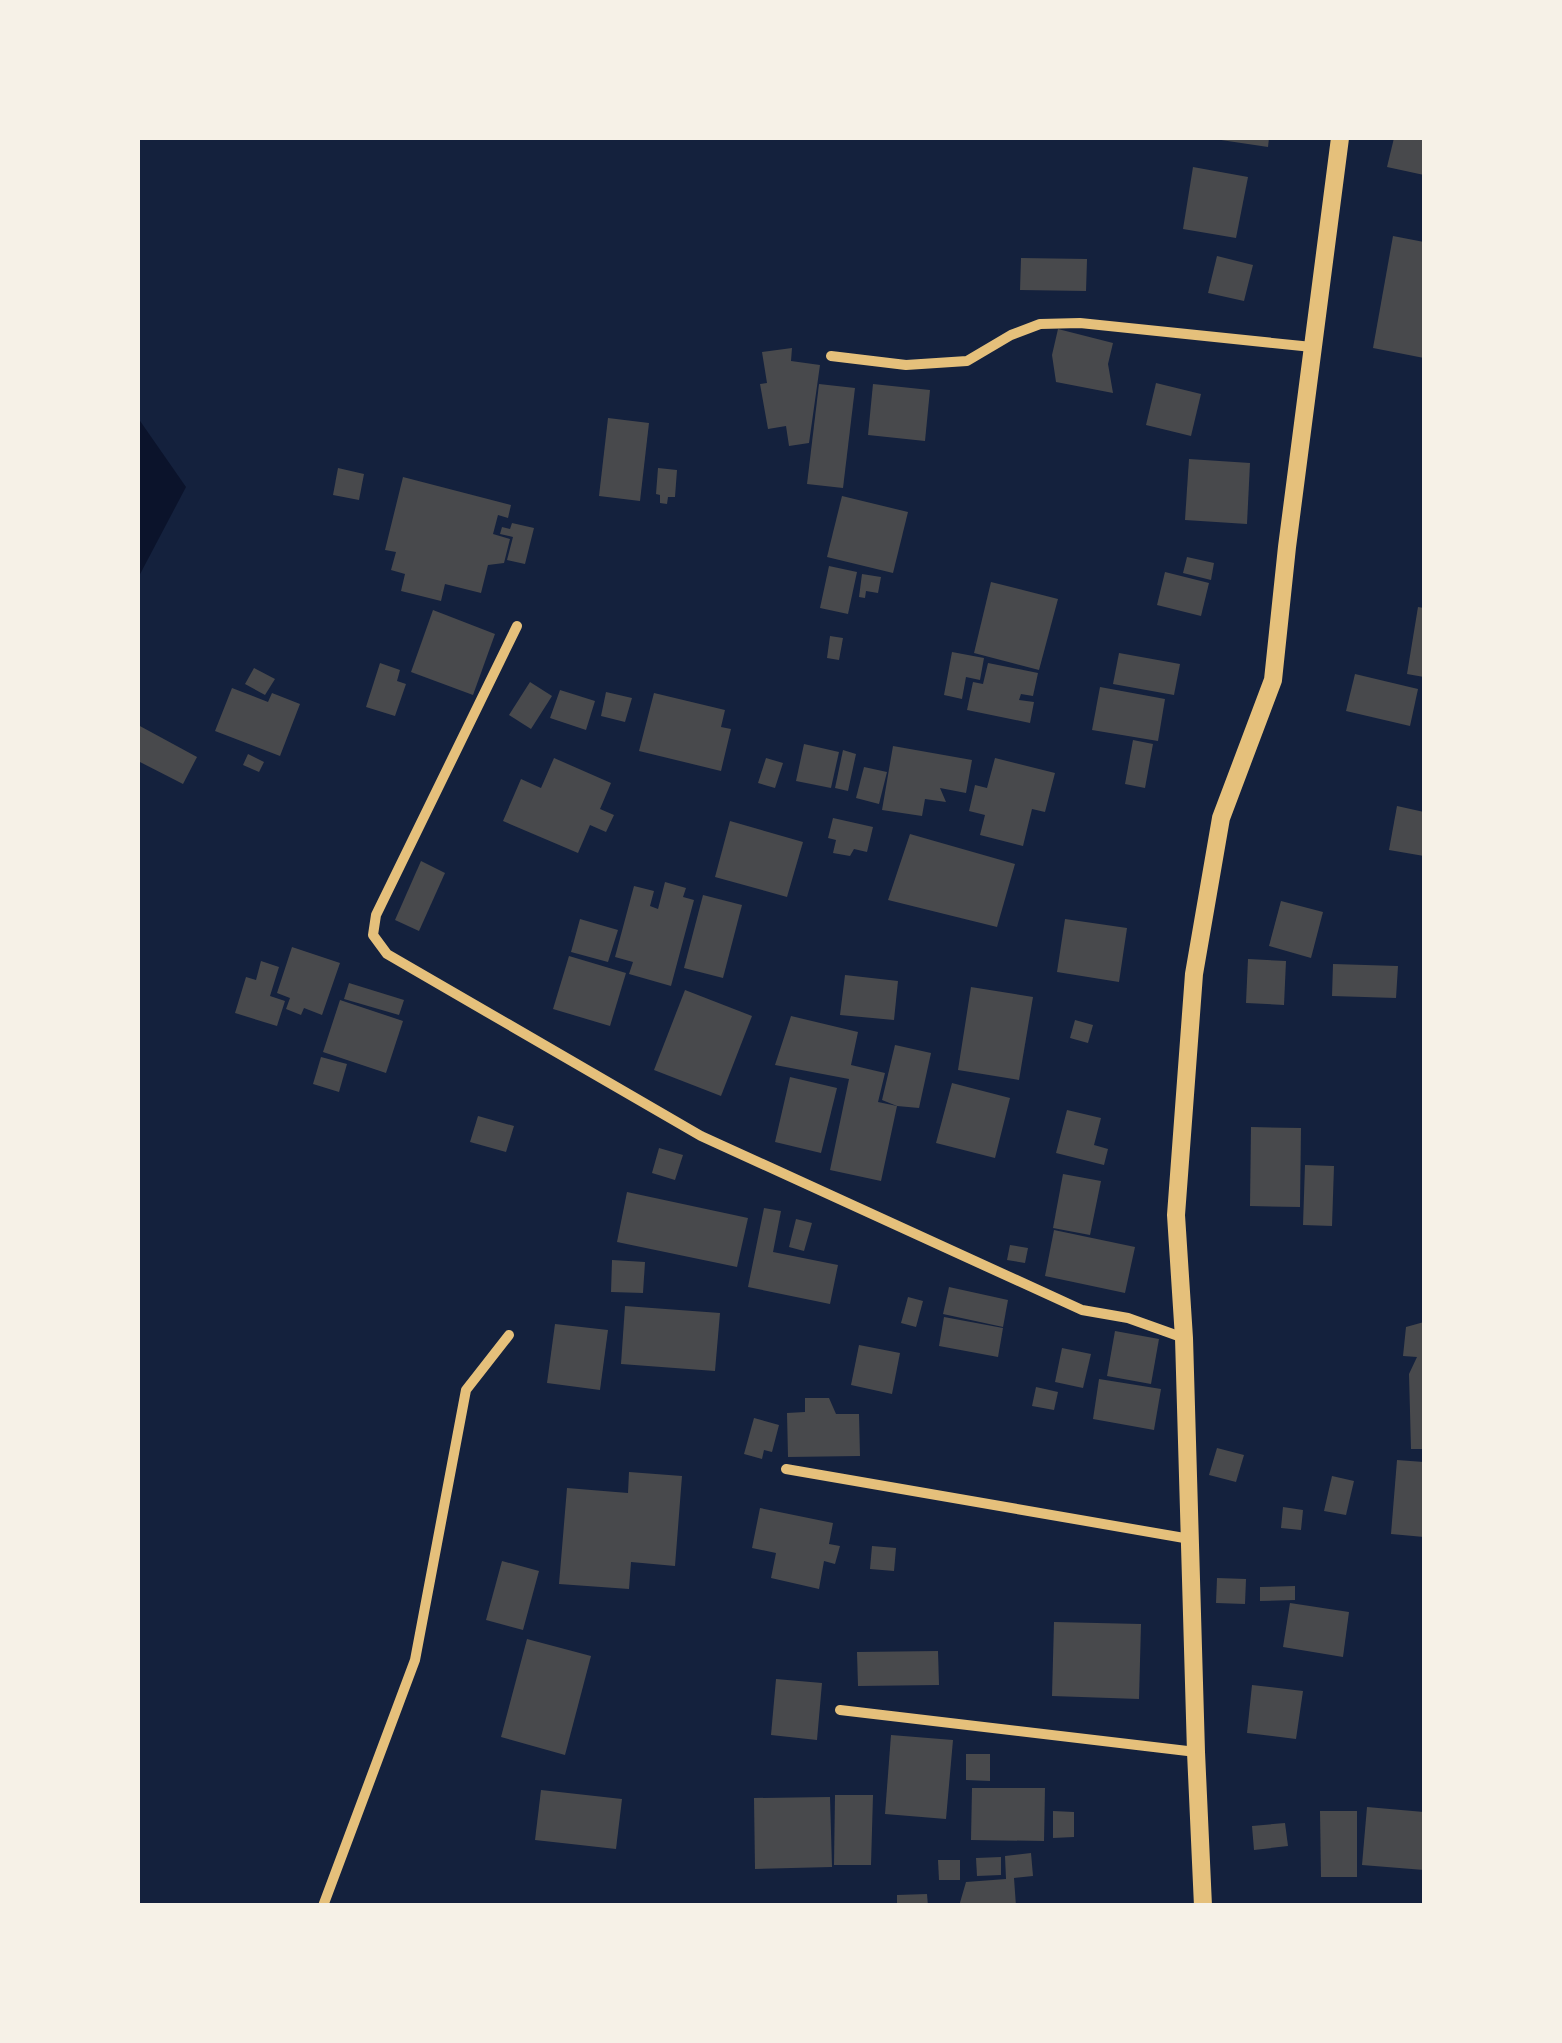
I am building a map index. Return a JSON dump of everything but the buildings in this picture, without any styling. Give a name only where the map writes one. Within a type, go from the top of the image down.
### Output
[{"type":"street","points":[[1203,1906],[1184,1338],[1176,1215],[1194,974],[1221,818],[1273,680],[1340,138]]},
{"type":"street","points":[[831,356],[906,365],[967,360],[1040,324],[1080,323],[1312,347]]},
{"type":"street","points":[[517,626],[376,914],[373,935],[387,954],[702,1136],[1082,1310],[1128,1318],[1184,1338]]},
{"type":"street","points":[[324,1906],[415,1660],[466,1390],[509,1335]]},
{"type":"street","points":[[786,1469],[1190,1539]]},
{"type":"street","points":[[840,1710],[1196,1752]]},
{"type":"water","points":[[138,418],[186,487],[138,578]]}]
